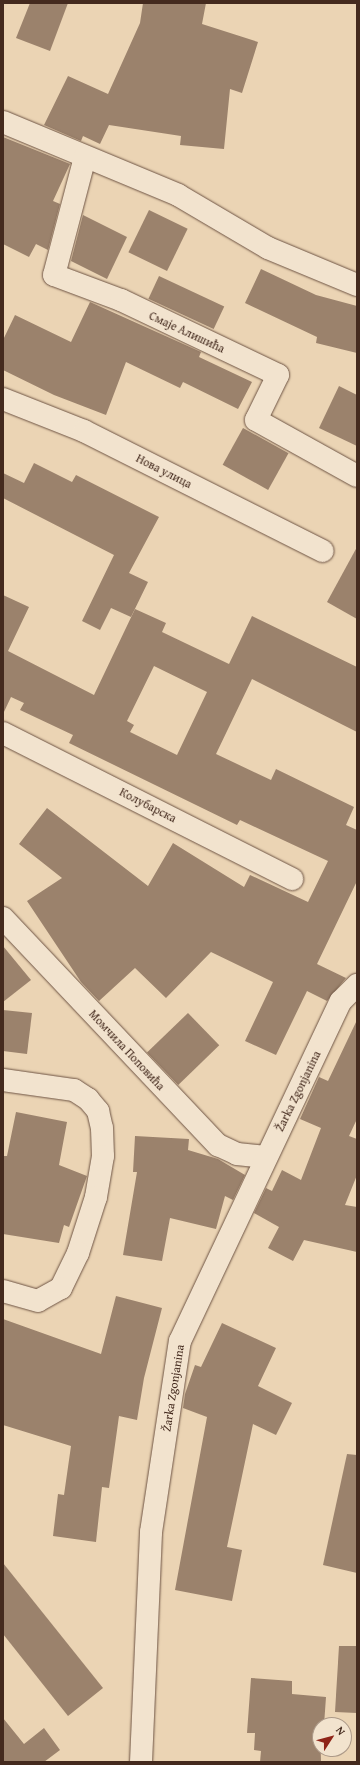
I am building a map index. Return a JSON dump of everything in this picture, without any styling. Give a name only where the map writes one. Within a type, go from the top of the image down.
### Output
[{"type":"street","points":[[3,122],[178,194],[268,248],[357,285]]},
{"type":"street","name":"Смаје Алишића","points":[[85,157],[54,275],[121,300],[278,375],[256,420],[357,476]]},
{"type":"street","name":"Нова улица","points":[[3,399],[84,431],[323,551]]},
{"type":"street","name":"Колубарска","points":[[3,733],[292,879]]},
{"type":"street","name":"Момчила Поповића","points":[[3,918],[218,1146],[237,1154],[266,1157]]},
{"type":"street","name":"Žarka Zgonjanina","points":[[142,1762],[151,1532],[180,1341],[266,1157],[341,1002],[357,985]]},
{"type":"street","points":[[3,1080],[74,1090],[94,1106],[102,1128],[103,1156],[96,1197],[78,1253],[61,1288],[38,1301],[3,1291]]},
{"type":"building","points":[[30,3],[68,3],[50,51],[16,38]]},
{"type":"building","points":[[143,3],[206,3],[202,24],[258,42],[242,93],[230,89],[224,149],[180,145],[181,136],[109,125],[100,144],[83,136],[81,141],[44,125],[68,76],[108,94],[140,23]]},
{"type":"building","points":[[3,137],[70,164],[53,201],[60,204],[48,250],[36,244],[29,257],[3,244]]},
{"type":"building","points":[[149,210],[188,229],[167,271],[128,252]]},
{"type":"building","points":[[83,215],[127,237],[107,279],[71,261]]},
{"type":"building","points":[[261,269],[316,295],[357,306],[357,353],[316,343],[317,337],[245,303]]},
{"type":"building","points":[[159,276],[224,306],[214,329],[148,299]]},
{"type":"building","points":[[90,302],[201,352],[199,357],[252,382],[238,409],[183,382],[180,388],[126,362],[106,415],[54,395],[3,370],[3,340],[15,315],[71,342]]},
{"type":"building","points":[[339,386],[357,395],[357,446],[319,428]]},
{"type":"building","points":[[243,428],[288,453],[268,490],[223,465]]},
{"type":"building","points":[[34,463],[72,482],[76,475],[159,517],[129,573],[148,582],[131,617],[111,608],[100,630],[82,621],[114,555],[3,498],[3,473],[24,483]]},
{"type":"building","points":[[357,547],[357,619],[327,602]]},
{"type":"building","points":[[3,595],[29,607],[8,651],[94,695],[135,609],[166,623],[162,632],[229,664],[252,616],[357,667],[357,732],[252,679],[216,754],[271,780],[276,769],[354,807],[346,825],[357,830],[357,881],[317,964],[346,978],[327,1001],[307,991],[276,1055],[245,1041],[273,982],[211,952],[166,998],[135,968],[99,1001],[81,982],[27,901],[62,878],[19,844],[47,808],[148,886],[173,843],[244,887],[250,875],[308,902],[328,861],[240,820],[237,825],[69,743],[73,735],[20,710],[24,703],[11,697],[3,714]],"holes":[[[154,666],[207,692],[177,755],[130,732],[134,725],[127,721]]]},
{"type":"building","points":[[3,946],[31,980],[3,1002]]},
{"type":"building","points":[[3,1010],[32,1013],[27,1054],[3,1051]]},
{"type":"building","points":[[188,1013],[219,1045],[178,1085],[147,1053]]},
{"type":"building","points":[[357,1020],[357,1119],[349,1136],[357,1139],[357,1175],[345,1205],[357,1207],[357,1252],[304,1240],[293,1261],[268,1248],[279,1227],[254,1213],[266,1188],[272,1191],[282,1170],[301,1180],[321,1128],[300,1119],[319,1077],[328,1081]]},
{"type":"building","points":[[16,1112],[67,1122],[59,1165],[87,1176],[69,1227],[64,1225],[59,1243],[3,1234],[3,1156],[7,1156]]},
{"type":"building","points":[[135,1136],[189,1139],[188,1150],[218,1159],[245,1175],[233,1200],[225,1196],[216,1229],[170,1218],[162,1261],[123,1255],[137,1172],[133,1172]]},
{"type":"building","points":[[116,1296],[162,1308],[144,1378],[137,1420],[119,1416],[109,1488],[102,1487],[96,1542],[53,1536],[58,1494],[64,1495],[71,1446],[3,1425],[3,1319],[101,1354]]},
{"type":"building","points":[[222,1323],[276,1348],[258,1386],[292,1403],[276,1435],[253,1424],[227,1547],[242,1550],[232,1601],[175,1590],[207,1417],[183,1408],[185,1394],[195,1365],[201,1367]]},
{"type":"building","points":[[347,1454],[357,1455],[357,1573],[323,1565]]},
{"type":"building","points":[[3,1563],[103,1688],[68,1716],[3,1634]]},
{"type":"building","points":[[339,1646],[357,1646],[357,1713],[335,1712]]},
{"type":"building","points":[[251,1678],[292,1681],[292,1694],[326,1697],[325,1717],[312,1717],[312,1757],[321,1757],[321,1762],[260,1762],[261,1751],[254,1750],[255,1733],[247,1733]]},
{"type":"building","points":[[3,1718],[24,1744],[44,1728],[60,1750],[44,1762],[3,1762]]}]
